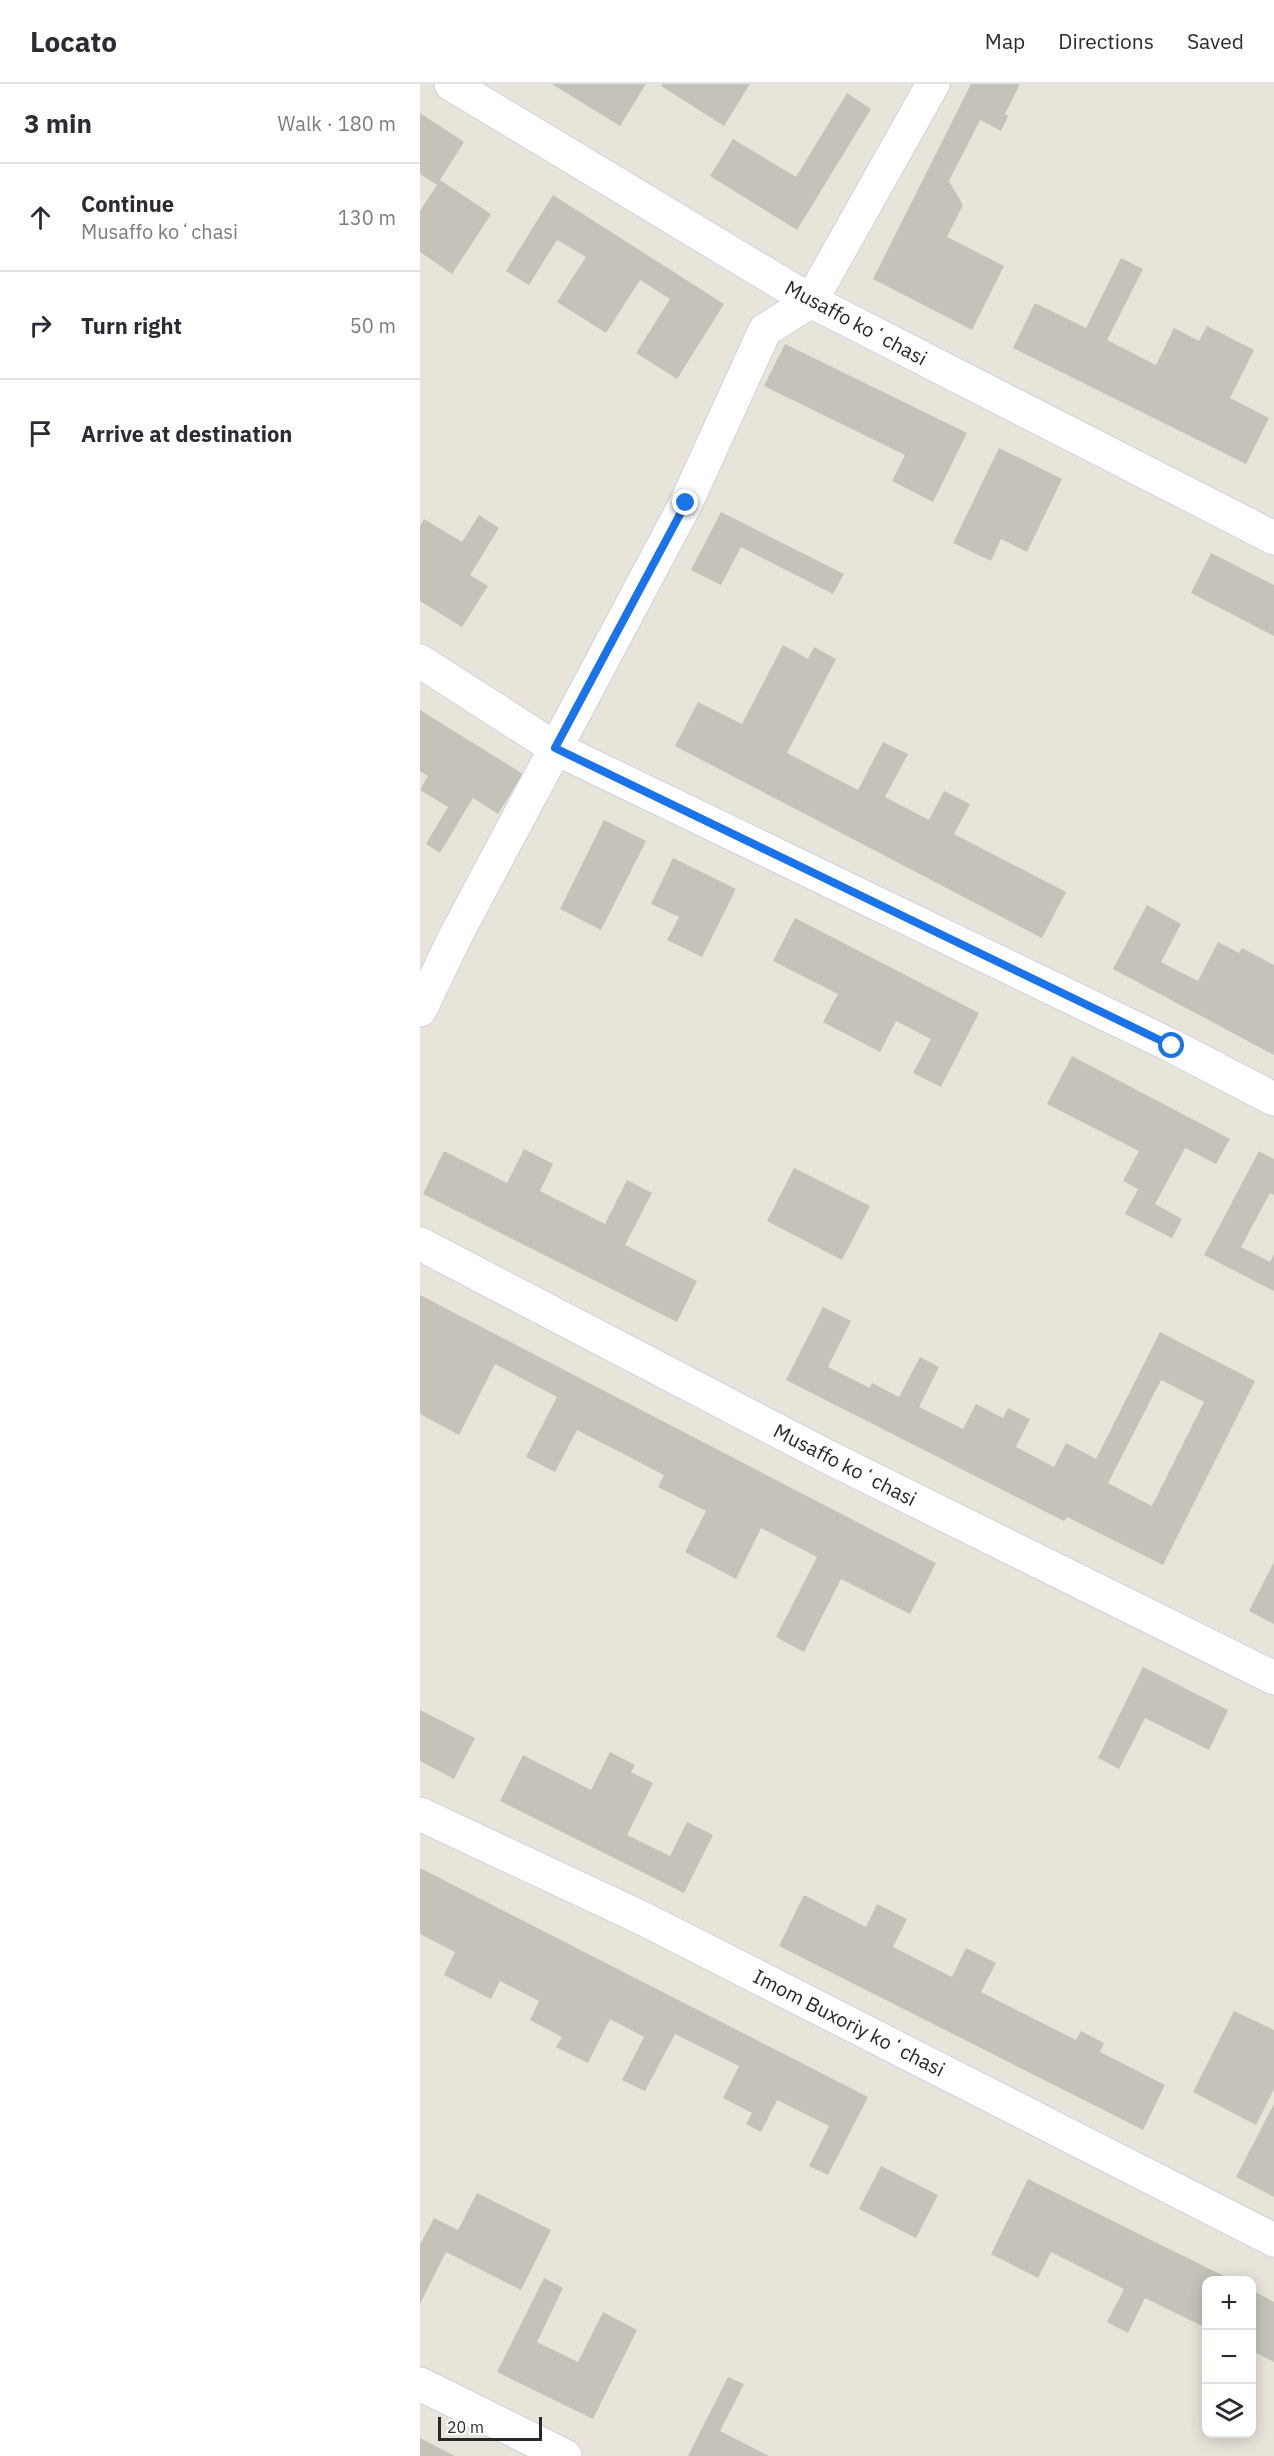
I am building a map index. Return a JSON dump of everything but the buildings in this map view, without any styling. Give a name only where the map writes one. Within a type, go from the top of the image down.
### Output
[{"type":"street","name":"Musaffo koʻchasi","points":[[451,84],[811,301],[1274,538]]},
{"type":"street","points":[[420,1010],[455,937],[686,503],[765,330],[811,301],[933,84]]},
{"type":"street","points":[[420,661],[555,748],[1172,1046],[1274,1099]]},
{"type":"street","name":"Musaffo koʻchasi","points":[[420,1244],[828,1457],[1274,1678]]},
{"type":"street","name":"Imom Buxoriy koʻchasi","points":[[420,1814],[644,1918],[1274,2240]]},
{"type":"street","points":[[420,2384],[566,2456]]},
{"type":"route","points":[[686,503],[555,748],[1172,1046]]}]
